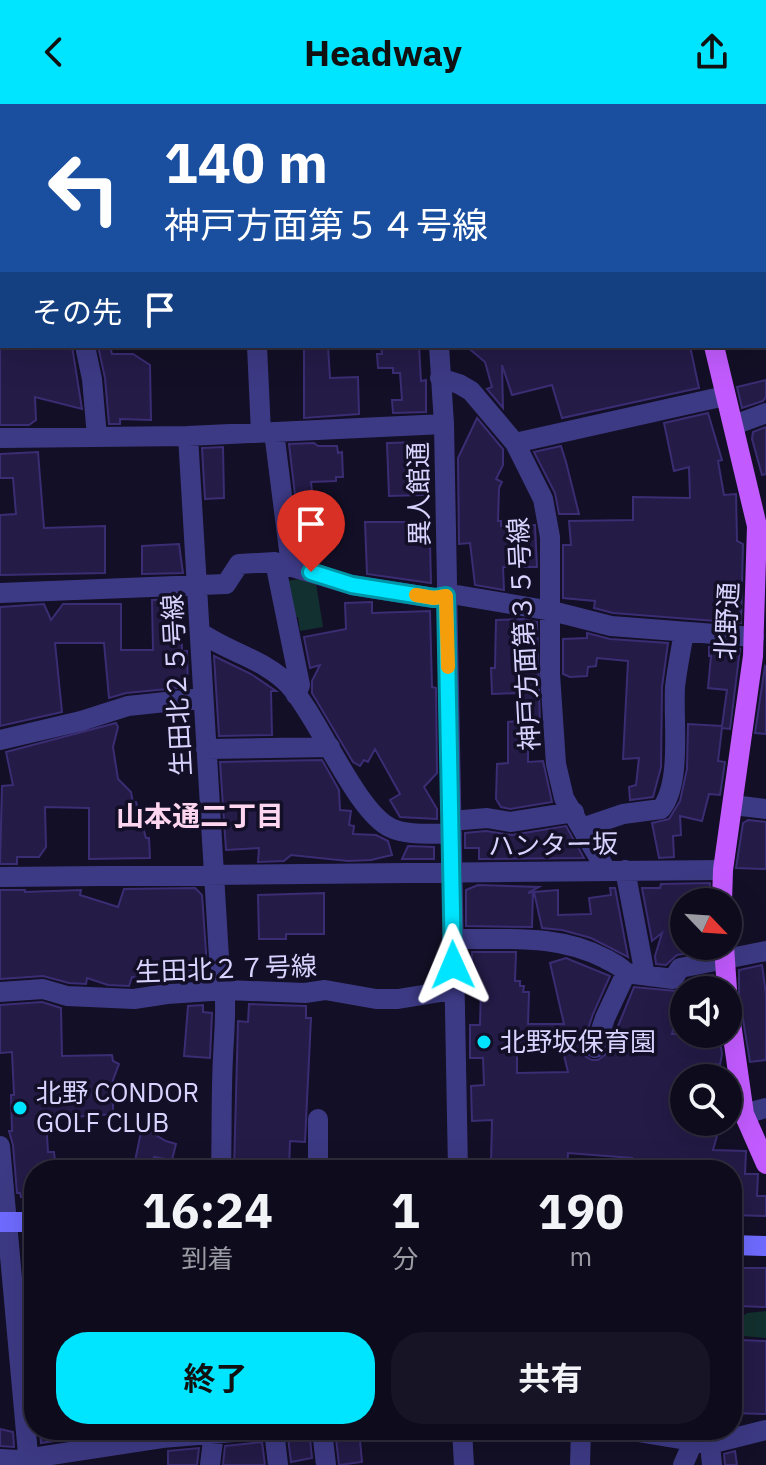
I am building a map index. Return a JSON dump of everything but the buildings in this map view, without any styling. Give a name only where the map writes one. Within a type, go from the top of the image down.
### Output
[{"type":"main road","name":"北野通","points":[[714,348],[757,526],[758,650],[722,888]]},
{"type":"main road","points":[[735,1048],[744,1114],[766,1164]]},
{"type":"street","points":[[85,348],[92,379],[97,437]]},
{"type":"street","points":[[257,348],[300,685],[296,695]]},
{"type":"street","name":"異人館通","points":[[439,348],[444,424],[458,1160]]},
{"type":"street","name":"神戸方面第３５号線","points":[[440,378],[471,391],[515,443],[543,499],[550,537],[550,674],[556,764],[564,798],[615,870],[635,974]]},
{"type":"street","points":[[515,443],[725,396]]},
{"type":"street","points":[[734,425],[766,413]]},
{"type":"street","points":[[0,438],[188,436],[444,424]]},
{"type":"street","name":"生田北２５号線","points":[[188,436],[213,875],[219,958],[226,990],[221,1160]]},
{"type":"street","points":[[0,593],[226,584],[239,564],[283,564],[352,585],[434,598],[457,595],[552,611],[611,626],[684,632],[758,650]]},
{"type":"street","points":[[200,632],[256,662],[287,683],[366,806],[383,824],[408,832],[452,828],[487,818],[510,822],[578,820],[661,809],[669,800],[673,782],[675,686],[684,632]]},
{"type":"street","points":[[0,740],[81,721],[128,706],[203,698]]},
{"type":"street","points":[[206,749],[330,747]]},
{"type":"street","points":[[733,805],[766,809]]},
{"type":"street","name":"ハンター坂","points":[[0,877],[723,870]]},
{"type":"street","points":[[452,939],[560,941],[593,952],[635,974],[673,979],[680,968],[702,960]]},
{"type":"street","points":[[742,952],[766,951]]},
{"type":"street","points":[[595,1048],[605,1018],[635,974]]},
{"type":"street","name":"生田北２７号線","points":[[0,992],[43,989],[67,996],[134,999],[226,990],[305,993],[325,990],[376,999],[398,999],[453,990]]},
{"type":"street","points":[[744,1114],[766,1108]]},
{"type":"street","points":[[318,1119],[318,1160]]},
{"type":"street","points":[[0,1146],[8,1314],[24,1426]]},
{"type":"street","points":[[742,1245],[766,1246]]},
{"type":"street","points":[[742,1438],[766,1430]]},
{"type":"street","points":[[26,1440],[29,1461]]},
{"type":"street","points":[[0,1459],[29,1461],[163,1440]]},
{"type":"street","points":[[210,1465],[213,1440]]},
{"type":"street","points":[[275,1440],[278,1465]]},
{"type":"street","points":[[323,1440],[326,1465]]},
{"type":"street","points":[[463,1440],[464,1465]]},
{"type":"street","points":[[580,1465],[581,1440]]},
{"type":"street","points":[[666,1440],[705,1450]]},
{"type":"street","points":[[683,1465],[705,1450],[736,1440]]},
{"type":"green space","points":[[315,577],[323,627],[300,631],[298,617],[292,618],[286,581]]},
{"type":"green space","points":[[766,1311],[766,1338],[742,1336],[742,1317],[747,1313]]},
{"type":"slow traffic","points":[[416,595],[446,596],[448,667]]},
{"type":"place","name":"北野坂保育園","points":[[484,1042]]},
{"type":"place","name":"北野 CONDOR GOLF CLUB","points":[[20,1108]]},
{"type":"district","name":"山本通二丁目","points":[[200,816]]},
{"type":"route","points":[[311,572],[352,585],[434,598],[446,596],[453,965]]}]
